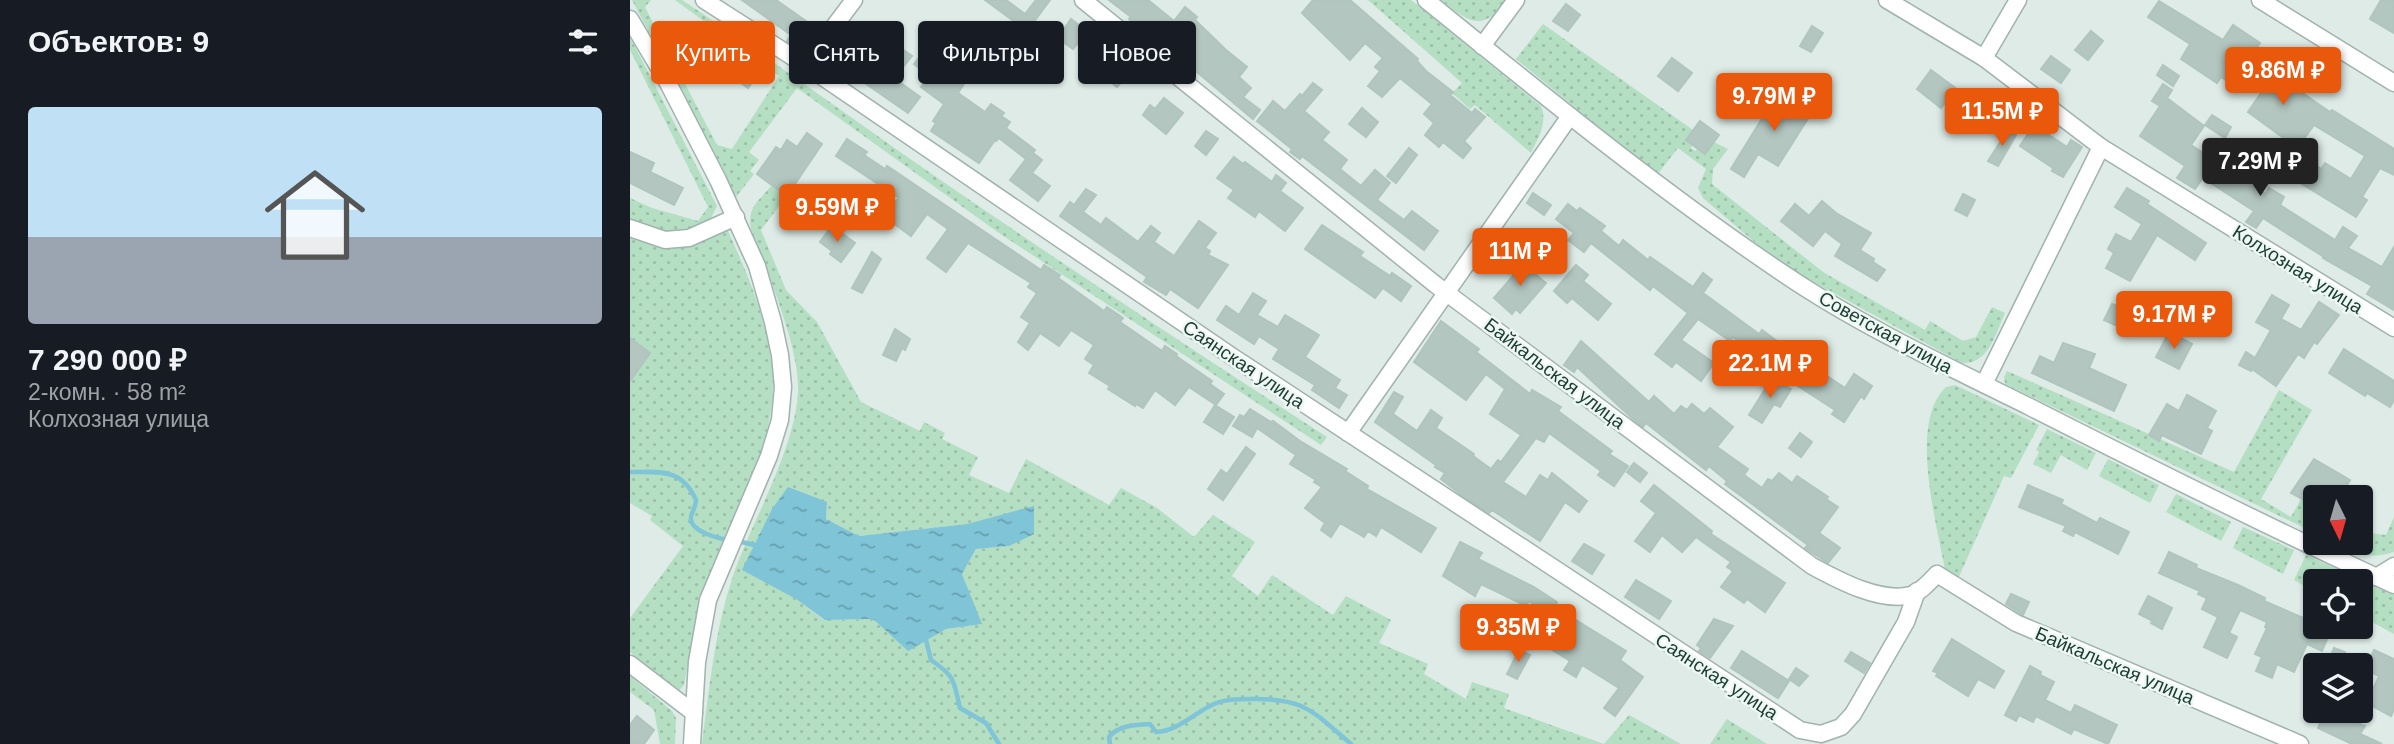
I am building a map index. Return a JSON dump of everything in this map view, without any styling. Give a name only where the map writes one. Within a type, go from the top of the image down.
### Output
[{"type":"street","name":"Саянская улица","points":[[705,0],[789,55]]},
{"type":"street","points":[[838,21],[854,0]]},
{"type":"street","name":"Байкальская улица","points":[[1083,0],[1447,292],[1812,566],[1847,585],[1882,595],[1911,595],[1937,574],[2016,623],[2300,744]]},
{"type":"street","name":"Советская улица","points":[[1426,0],[1654,182],[1786,275],[1843,310],[2176,481],[2394,585]]},
{"type":"street","points":[[1482,46],[1516,0]]},
{"type":"street","name":"Колхозная улица","points":[[1887,0],[1984,58],[2101,147],[2394,328]]},
{"type":"street","points":[[1984,58],[2018,0]]},
{"type":"street","points":[[2260,0],[2394,83]]},
{"type":"street","points":[[630,19],[668,83],[736,217],[757,266],[773,322],[783,387],[780,420],[748,510],[708,600],[697,662],[692,744]]},
{"type":"street","name":"Саянская улица","points":[[833,84],[1348,433],[1800,730],[1821,734],[1840,727],[1853,715],[1906,622],[1917,591]]},
{"type":"street","points":[[1348,433],[1570,116]]},
{"type":"street","points":[[1984,384],[2101,147]]},
{"type":"street","points":[[630,228],[665,240],[689,238],[736,217]]},
{"type":"street","points":[[2376,576],[2394,566]]},
{"type":"street","points":[[630,664],[694,713]]},
{"type":"green space","points":[[632,0],[651,0],[645,7],[652,21],[651,36]]},
{"type":"green space","points":[[675,0],[682,0],[713,21],[704,21]]},
{"type":"green space","points":[[1368,0],[1411,0],[1541,106],[1543,125],[1531,153],[1475,105],[1470,109],[1452,93],[1462,83]]},
{"type":"green space","points":[[1441,0],[1509,0],[1491,17],[1476,21],[1460,15]]},
{"type":"green space","points":[[1543,24],[1693,130],[1686,140],[1693,145],[1691,148],[1695,151],[1697,149],[1705,154],[1714,142],[1728,149],[1713,169],[1712,184],[1823,272],[1925,330],[1930,321],[1963,341],[1976,337],[1992,307],[2005,313],[1995,338],[1985,353],[1979,359],[1962,363],[1797,273],[1771,256],[1703,198],[1698,188],[1706,169],[1678,148],[1657,175],[1516,59]]},
{"type":"green space","points":[[630,37],[651,78],[651,84],[654,84],[717,206],[710,220],[700,228],[668,235],[630,223],[630,198],[652,208],[698,221],[708,207],[630,50]]},
{"type":"green space","points":[[775,63],[789,73],[789,84],[804,84],[987,212],[1327,437],[1321,445],[999,233],[797,88],[749,152],[759,160],[750,171],[754,174],[736,197],[676,84],[685,84],[717,145],[732,149],[775,84],[779,76],[775,73]]},
{"type":"green space","points":[[771,186],[786,197],[761,230],[786,290],[817,322],[861,402],[920,431],[924,422],[945,433],[942,439],[978,457],[969,475],[1009,493],[1026,459],[1109,505],[1121,488],[1157,508],[1194,537],[1213,515],[1255,542],[1232,576],[1258,596],[1272,575],[1333,615],[1346,596],[1391,620],[1379,643],[1428,664],[1424,674],[1466,699],[1472,682],[1509,694],[1504,708],[1604,744],[702,744],[715,652],[730,584],[783,456],[798,392],[794,354],[788,332],[751,229],[752,210]],"holes":[[[827,502],[826,519],[859,536],[967,524],[1034,507],[1009,546],[976,549],[962,574],[981,624],[946,629],[908,650],[873,619],[824,620],[796,599]]]},
{"type":"green space","points":[[727,229],[758,305],[769,345],[773,386],[771,410],[766,435],[749,485],[703,595],[684,685],[677,693],[672,692],[630,652],[630,618],[683,546],[650,520],[652,516],[630,503],[630,235]]},
{"type":"green space","points":[[2007,371],[2234,472],[2279,390],[2312,410],[2261,499],[2291,517],[2301,499],[2303,500],[2303,527],[2005,384]]},
{"type":"green space","points":[[1955,385],[2039,425],[2011,478],[2004,476],[1957,581],[1945,570],[1928,475],[1927,449],[1929,424],[1935,403],[1946,387]]},
{"type":"green space","points":[[2047,429],[2096,453],[2087,470],[2061,455],[2051,473],[2033,464],[2039,452],[2036,450]]},
{"type":"green space","points":[[2108,459],[2159,485],[2150,503],[2099,476]]},
{"type":"green space","points":[[2176,494],[2231,522],[2221,541],[2166,512]]},
{"type":"green space","points":[[2394,517],[2394,552],[2373,555],[2373,533],[2386,535]]},
{"type":"green space","points":[[2243,527],[2294,550],[2283,574],[2233,548]]},
{"type":"green space","points":[[2306,555],[2337,569],[2303,569],[2303,585],[2294,580]]},
{"type":"green space","points":[[2373,585],[2394,595],[2394,634],[2373,623]]},
{"type":"green space","points":[[630,676],[672,711],[676,718],[675,744],[660,744],[654,710],[630,692]]},
{"type":"green space","points":[[1629,715],[1681,744],[1604,744]]},
{"type":"green space","points":[[1727,719],[1767,744],[1710,744]]},
{"type":"water","points":[[788,487],[827,502],[826,519],[859,536],[967,524],[1034,506],[1034,534],[1009,546],[976,549],[962,574],[982,624],[946,629],[908,651],[873,619],[825,620],[796,599],[742,570],[772,509]]},
{"type":"building","points":[[742,0],[776,0],[806,21],[789,21],[789,34]]},
{"type":"building","points":[[985,0],[1006,0],[1025,14],[1036,0],[1050,0],[1034,21],[1013,21]]},
{"type":"building","points":[[1109,0],[1148,0],[1174,21],[1131,21],[1129,19],[1131,17]]},
{"type":"building","points":[[1313,0],[1350,0],[1418,59],[1426,71],[1453,92],[1450,95],[1472,113],[1475,109],[1485,117],[1464,141],[1471,148],[1463,158],[1443,142],[1439,147],[1425,135],[1434,123],[1424,114],[1432,104],[1400,78],[1382,97],[1368,86],[1380,71],[1375,67],[1383,58],[1365,43],[1350,60],[1302,13]]},
{"type":"building","points":[[2381,0],[2394,0],[2394,33],[2370,19]]},
{"type":"building","points":[[2159,1],[2223,40],[2233,25],[2260,43],[2250,57],[2330,112],[2332,110],[2394,149],[2394,175],[2380,168],[2362,197],[2367,200],[2356,217],[2302,184],[2315,165],[2321,169],[2325,163],[2351,179],[2365,156],[2314,125],[2301,143],[2292,137],[2289,142],[2248,112],[2261,93],[2252,88],[2254,84],[2236,71],[2229,82],[2221,77],[2217,83],[2181,59],[2190,44],[2148,17]]},
{"type":"building","points":[[1566,4],[1580,15],[1568,31],[1553,21]]},
{"type":"building","points":[[1185,7],[1226,50],[1247,67],[1239,77],[1251,88],[1243,97],[1260,110],[1253,119],[1196,71],[1196,21],[1174,21]]},
{"type":"building","points":[[1071,19],[1078,24],[1078,43],[1073,49],[1064,42],[1064,29]]},
{"type":"building","points":[[1812,26],[1823,33],[1811,52],[1800,46]]},
{"type":"building","points":[[2091,31],[2103,41],[2088,60],[2075,50]]},
{"type":"building","points":[[904,50],[912,56],[904,66]]},
{"type":"building","points":[[2051,56],[2070,70],[2061,83],[2041,69]]},
{"type":"building","points":[[1672,58],[1692,73],[1678,91],[1658,76]]},
{"type":"building","points":[[2163,65],[2179,76],[2173,86],[2157,75]]},
{"type":"building","points":[[1931,70],[1958,90],[1941,108],[1917,89]]},
{"type":"building","points":[[1313,83],[1322,90],[1304,111],[1329,132],[1322,140],[1347,160],[1340,169],[1361,186],[1375,170],[1390,183],[1377,200],[1404,220],[1412,211],[1438,231],[1424,250],[1302,156],[1300,159],[1290,152],[1292,149],[1257,121],[1273,101],[1285,111]]},
{"type":"building","points":[[866,84],[902,84],[920,97],[908,113]]},
{"type":"building","points":[[923,84],[964,84],[958,93],[985,112],[991,104],[1004,113],[1001,116],[1010,122],[1006,128],[1035,150],[1033,153],[1042,160],[1032,173],[1050,186],[1038,201],[1010,180],[1026,159],[999,138],[979,163],[931,131],[936,123],[933,121],[944,104],[921,87]]},
{"type":"building","points":[[2163,84],[2172,90],[2167,98],[2204,126],[2191,145],[2265,194],[2269,188],[2284,197],[2280,205],[2335,240],[2343,227],[2357,236],[2348,248],[2382,267],[2394,247],[2394,310],[2367,294],[2372,286],[2323,258],[2263,218],[2256,228],[2246,222],[2254,211],[2203,178],[2195,189],[2177,178],[2185,166],[2140,136],[2160,106],[2152,101]]},
{"type":"building","points":[[1779,91],[1812,112],[1778,166],[1758,154],[1744,177],[1731,169]]},
{"type":"building","points":[[1164,98],[1183,113],[1166,134],[1143,115],[1150,105],[1155,109]]},
{"type":"building","points":[[1362,108],[1378,122],[1366,137],[1349,124]]},
{"type":"building","points":[[2212,115],[2231,127],[2225,138],[2205,125]]},
{"type":"building","points":[[1700,121],[1719,135],[1705,154],[1686,140]]},
{"type":"building","points":[[2034,125],[2067,147],[2071,140],[2082,147],[2063,177],[2020,146]]},
{"type":"building","points":[[2008,130],[2016,135],[1998,166],[1988,161]]},
{"type":"building","points":[[1206,131],[1218,139],[1206,155],[1195,146]]},
{"type":"building","points":[[807,133],[822,144],[795,184],[805,191],[798,200],[787,192],[785,195],[757,174],[776,147],[781,150],[787,140],[797,147]]},
{"type":"building","points":[[847,139],[867,152],[864,155],[885,169],[887,166],[1041,270],[1044,265],[1060,275],[1058,278],[1104,311],[1107,307],[1123,318],[1120,322],[1162,351],[1165,346],[1177,354],[1176,356],[1212,381],[1210,384],[1224,394],[1216,405],[1189,387],[1175,405],[1155,390],[1143,408],[1108,389],[1110,386],[1089,373],[1094,365],[1085,359],[1094,345],[1071,330],[1059,346],[1040,333],[1028,350],[1018,342],[1030,323],[1021,317],[1037,293],[1028,287],[1031,283],[968,243],[946,272],[927,258],[948,229],[927,214],[911,236],[889,220],[897,206],[893,204],[899,198],[836,156]]},
{"type":"building","points":[[2254,142],[2274,155],[2265,167],[2246,153]]},
{"type":"building","points":[[1409,148],[1417,155],[1396,183],[1387,176]]},
{"type":"building","points":[[630,152],[654,163],[650,172],[683,188],[674,205],[630,183]]},
{"type":"building","points":[[1234,157],[1272,182],[1276,175],[1286,183],[1280,191],[1303,208],[1285,231],[1259,211],[1255,217],[1228,198],[1234,190],[1217,178]]},
{"type":"building","points":[[2127,188],[2206,243],[2195,260],[2157,235],[2130,281],[2106,268],[2114,253],[2108,249],[2116,234],[2131,242],[2142,224],[2115,207]]},
{"type":"building","points":[[1086,189],[1096,195],[1083,212],[1101,225],[1106,218],[1138,242],[1151,226],[1160,233],[1154,242],[1174,256],[1199,221],[1216,233],[1205,248],[1210,251],[1208,255],[1228,265],[1198,308],[1170,289],[1166,295],[1144,282],[1147,277],[1060,216],[1070,202],[1074,205]]},
{"type":"building","points":[[1533,193],[1551,205],[1544,215],[1527,203]]},
{"type":"building","points":[[1963,194],[1975,200],[1967,216],[1955,210]]},
{"type":"building","points":[[1822,201],[1836,213],[1871,233],[1860,250],[1885,270],[1877,281],[1835,256],[1842,244],[1825,231],[1813,246],[1781,221],[1795,204],[1809,216]]},
{"type":"building","points":[[1568,204],[1577,211],[1580,208],[1605,226],[1601,231],[1619,246],[1623,240],[1648,260],[1650,257],[1693,287],[1703,273],[1712,280],[1703,293],[1759,334],[1762,330],[1786,348],[1769,371],[1756,360],[1758,357],[1733,337],[1730,341],[1698,319],[1681,340],[1714,363],[1701,381],[1676,362],[1672,367],[1655,354],[1688,313],[1653,286],[1650,290],[1591,243],[1584,252],[1568,240],[1574,233],[1556,219]]},
{"type":"building","points":[[1322,225],[1363,252],[1360,256],[1411,286],[1401,301],[1383,288],[1375,298],[1305,249]]},
{"type":"building","points":[[832,226],[855,243],[841,262],[820,242]]},
{"type":"building","points":[[872,252],[881,259],[862,293],[852,288]]},
{"type":"building","points":[[1516,258],[1546,283],[1520,313],[1516,309],[1512,314],[1494,298],[1514,275],[1507,269]]},
{"type":"building","points":[[1576,265],[1588,275],[1583,281],[1611,304],[1598,320],[1572,298],[1567,303],[1554,291]]},
{"type":"building","points":[[1253,293],[1266,301],[1257,315],[1278,327],[1285,315],[1319,335],[1305,357],[1340,380],[1335,388],[1347,395],[1339,408],[1312,390],[1315,385],[1273,359],[1279,349],[1259,336],[1254,344],[1217,320],[1226,306],[1239,315]]},
{"type":"building","points":[[2272,295],[2289,305],[2281,319],[2301,330],[2319,302],[2339,315],[2317,344],[2314,342],[2304,358],[2298,354],[2276,386],[2252,369],[2251,371],[2239,365],[2246,352],[2255,358],[2271,330],[2256,322]]},
{"type":"building","points":[[2112,304],[2122,308],[2115,325],[2104,320]]},
{"type":"building","points":[[1441,321],[1479,349],[1476,352],[1530,394],[1532,390],[1561,407],[1558,411],[1612,451],[1609,454],[1628,466],[1614,486],[1598,475],[1601,471],[1549,433],[1544,442],[1536,438],[1503,482],[1526,497],[1540,475],[1548,480],[1552,473],[1587,501],[1579,512],[1565,502],[1540,541],[1492,510],[1489,513],[1464,497],[1441,479],[1445,473],[1435,467],[1436,465],[1375,422],[1394,392],[1403,397],[1393,414],[1417,431],[1431,410],[1442,418],[1436,428],[1491,469],[1498,460],[1501,462],[1521,435],[1490,414],[1505,389],[1486,374],[1466,400],[1414,362]]},
{"type":"building","points":[[895,329],[910,339],[896,361],[883,355]]},
{"type":"building","points":[[2169,332],[2192,344],[2179,369],[2156,357]]},
{"type":"building","points":[[630,338],[650,353],[630,381]]},
{"type":"building","points":[[1581,341],[1649,402],[1654,396],[1674,414],[1681,406],[1687,410],[1692,404],[1704,414],[1710,408],[1733,427],[1717,447],[1748,469],[1744,475],[1762,488],[1768,479],[1772,481],[1779,473],[1792,483],[1797,476],[1828,497],[1826,499],[1838,507],[1819,533],[1840,548],[1828,563],[1805,548],[1808,545],[1725,484],[1727,481],[1709,466],[1706,470],[1646,423],[1643,427],[1634,420],[1577,367],[1574,372],[1564,365]]},
{"type":"building","points":[[2063,343],[2095,354],[2089,368],[2126,385],[2114,411],[2032,373],[2040,356],[2054,363]]},
{"type":"building","points":[[2344,349],[2394,381],[2394,400],[2390,407],[2367,393],[2365,396],[2329,373]]},
{"type":"building","points":[[1809,364],[1845,388],[1854,374],[1872,386],[1864,399],[1861,396],[1844,422],[1832,414],[1835,410],[1795,384]]},
{"type":"building","points":[[1772,378],[1791,389],[1780,407],[1774,404],[1762,423],[1749,415]]},
{"type":"building","points":[[2187,395],[2216,411],[2207,428],[2212,431],[2201,454],[2162,435],[2159,441],[2149,435],[2167,404],[2179,411]]},
{"type":"building","points":[[1215,405],[1234,417],[1223,434],[1204,422]]},
{"type":"building","points":[[1250,409],[1347,469],[1345,471],[1368,486],[1367,489],[1436,528],[1421,552],[1381,527],[1376,536],[1368,531],[1364,537],[1340,523],[1331,537],[1321,530],[1325,523],[1305,508],[1322,487],[1314,482],[1316,480],[1290,464],[1296,455],[1257,428],[1252,437],[1233,426],[1240,415],[1244,417]]},
{"type":"building","points":[[1800,433],[1812,442],[1801,457],[1789,448]]},
{"type":"building","points":[[1246,447],[1255,454],[1223,500],[1208,489],[1221,470],[1227,474]]},
{"type":"building","points":[[2314,459],[2350,480],[2347,485],[2303,485],[2303,500],[2291,493]]},
{"type":"building","points":[[1634,463],[1647,473],[1640,482],[1627,472]]},
{"type":"building","points":[[1654,485],[1712,531],[1711,534],[1785,583],[1765,612],[1747,599],[1744,603],[1721,587],[1733,571],[1727,567],[1731,562],[1696,537],[1682,552],[1662,535],[1650,552],[1635,541],[1656,513],[1641,501]]},
{"type":"building","points":[[2028,485],[2063,500],[2061,504],[2097,523],[2100,518],[2129,532],[2118,554],[2075,532],[2073,536],[2063,531],[2066,526],[2019,507]]},
{"type":"building","points":[[1460,542],[1482,553],[1478,559],[1534,587],[1557,602],[1549,614],[1529,601],[1526,606],[1481,584],[1475,596],[1443,576]]},
{"type":"building","points":[[1584,544],[1604,555],[1592,574],[1572,561]]},
{"type":"building","points":[[2169,552],[2197,565],[2196,568],[2238,585],[2265,598],[2264,601],[2303,618],[2303,639],[2327,639],[2322,651],[2307,644],[2294,672],[2277,664],[2272,678],[2256,671],[2262,657],[2255,654],[2267,628],[2267,622],[2240,610],[2229,633],[2237,637],[2227,658],[2204,647],[2218,617],[2202,609],[2207,598],[2198,594],[2200,591],[2159,573]]},
{"type":"building","points":[[1636,580],[1671,601],[1659,619],[1625,597]]},
{"type":"building","points":[[2011,594],[2029,602],[2023,615],[2006,604]]},
{"type":"building","points":[[2148,596],[2172,608],[2162,629],[2139,614]]},
{"type":"building","points":[[1558,609],[1626,651],[1620,660],[1643,677],[1615,716],[1604,708],[1619,688],[1582,665],[1576,677],[1564,670],[1570,661],[1543,644],[1553,628],[1547,625]]},
{"type":"building","points":[[1714,619],[1733,626],[1710,658],[1699,651],[1701,648],[1697,645]]},
{"type":"building","points":[[1952,639],[2004,671],[1994,688],[1978,679],[1968,696],[1936,676],[1938,673],[1933,671]]},
{"type":"building","points":[[2334,648],[2345,652],[2345,653],[2332,653]]},
{"type":"building","points":[[1519,650],[1530,655],[1517,679],[1507,674]]},
{"type":"building","points":[[2374,650],[2394,659],[2394,709],[2391,716],[2373,706],[2373,690],[2379,676],[2373,673]]},
{"type":"building","points":[[1742,651],[1789,681],[1778,698],[1731,668]]},
{"type":"building","points":[[1851,652],[1870,663],[1864,673],[1845,661]]},
{"type":"building","points":[[2030,666],[2054,682],[2045,700],[2071,713],[2075,705],[2117,725],[2108,744],[2074,729],[2071,734],[2036,716],[2033,722],[2019,715],[2016,721],[2005,715]]},
{"type":"building","points":[[1796,668],[1808,676],[1799,686],[1789,679]]},
{"type":"building","points":[[637,716],[654,730],[644,744],[630,744],[630,725]]},
{"type":"building","points":[[2320,723],[2357,723],[2365,726],[2360,734],[2382,744],[2352,744],[2318,728]]},
{"type":"waterway","points":[[630,472],[660,472],[677,477],[684,482],[696,500],[691,517],[694,526],[717,538],[728,540]]},
{"type":"waterway","points":[[737,541],[759,546]]},
{"type":"waterway","points":[[925,636],[931,660],[949,675],[960,708],[986,723],[999,744]]},
{"type":"waterway","points":[[1110,744],[1109,737],[1122,728],[1150,724],[1156,732],[1164,731],[1218,702],[1251,699],[1296,704],[1316,715],[1351,744]]}]
